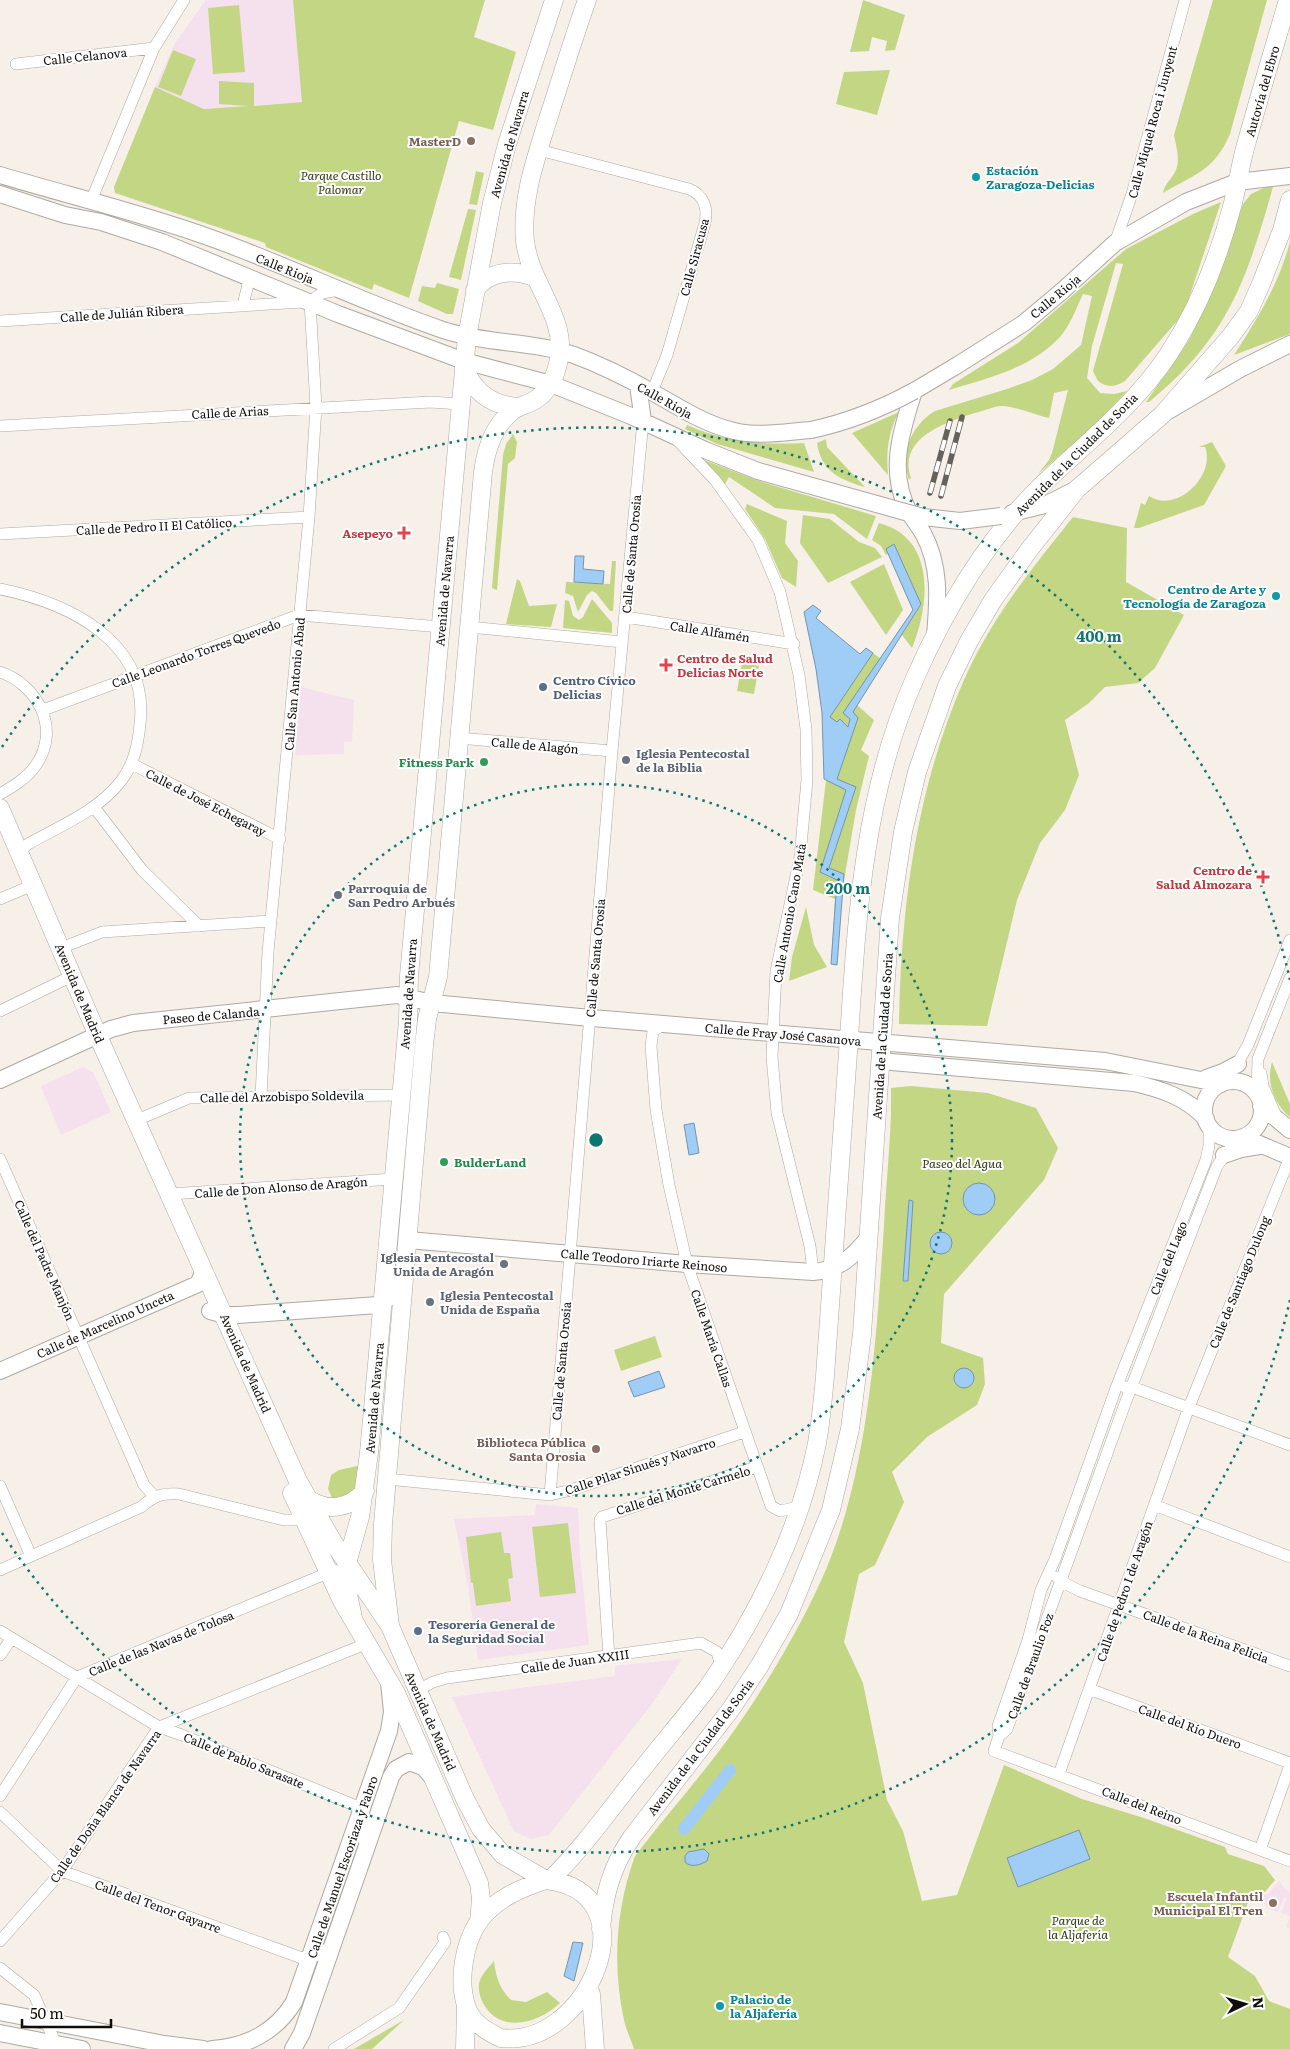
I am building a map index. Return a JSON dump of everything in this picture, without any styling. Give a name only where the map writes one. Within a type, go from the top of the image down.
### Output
[{"type":"main road","name":"Avenida de Navarra","points":[[353,1618],[348,1594],[347,1563],[364,1491],[383,1303],[459,404],[467,337],[492,202],[507,144],[554,0]]},
{"type":"main road","points":[[551,384],[560,351],[558,326],[534,277],[526,252],[524,215],[539,150],[587,0]]},
{"type":"main road","name":"Autovía del Ebro","points":[[1237,182],[1288,0]]},
{"type":"main road","name":"Calle Rioja","points":[[0,175],[122,208],[212,238],[384,308],[467,337],[560,351],[594,363],[645,388],[708,423],[735,432],[778,433],[811,430],[848,421],[882,408],[914,391],[1024,322],[1061,292],[1115,243],[1186,202],[1237,182],[1290,176]]},
{"type":"main road","name":"Avenida de la Ciudad de Soria","points":[[548,1880],[579,1850],[706,1688],[721,1666],[751,1618],[780,1558],[799,1507],[816,1444],[821,1412],[861,884],[883,764],[898,718],[934,637],[1009,514],[1097,436],[1136,396],[1168,355],[1197,304],[1218,256],[1237,182]]},
{"type":"main road","name":"Calle Rioja","points":[[0,194],[71,216],[101,222],[162,242],[250,276],[464,365],[551,384],[642,421],[675,438],[758,471],[910,514],[960,521],[1009,514],[1046,504],[1077,489]]},
{"type":"main road","name":"Avenida de la Ciudad de Soria","points":[[601,1929],[608,1883],[622,1853],[750,1681],[789,1614],[831,1510],[850,1429],[862,1334],[890,918],[903,832],[917,772],[940,707],[969,641],[994,600],[1029,550],[1077,489],[1162,415],[1231,336],[1249,311],[1282,230],[1290,200]]},
{"type":"main road","points":[[71,216],[84,211],[91,201]]},
{"type":"main road","points":[[91,201],[94,214],[101,222]]},
{"type":"main road","points":[[475,290],[482,281],[498,274],[516,272],[534,277]]},
{"type":"main road","points":[[1162,415],[1240,369],[1290,344]]},
{"type":"main road","points":[[464,365],[472,384],[484,396],[499,404],[519,407]]},
{"type":"main road","name":"Avenida de Navarra","points":[[390,1626],[382,1548],[387,1479],[424,1046],[427,1019],[438,977],[458,738],[485,458],[494,432],[506,417],[519,407],[535,400],[551,384]]},
{"type":"main road","points":[[642,421],[645,388]]},
{"type":"main road","name":"Avenida de la Ciudad de Soria","points":[[914,391],[902,427],[898,452],[900,491],[910,514],[931,550],[936,572],[937,603],[934,637]]},
{"type":"main road","name":"Avenida de Madrid","points":[[0,808],[19,852],[28,887],[93,1038],[217,1313],[303,1517],[342,1601],[389,1679],[480,1883],[482,1899],[479,1922]]},
{"type":"main road","name":"Avenida de Madrid","points":[[0,836],[60,948],[68,979]]},
{"type":"main road","name":"Paseo de Calanda","points":[[0,1080],[117,1027],[132,1023],[391,996],[432,1003]]},
{"type":"main road","name":"Calle de Fray José Casanova","points":[[432,1003],[1112,1061],[1222,1084]]},
{"type":"main road","name":"Avenida de Madrid","points":[[93,1038],[137,1120],[170,1194],[201,1277]]},
{"type":"main road","points":[[880,1061],[1134,1084],[1170,1094],[1197,1109],[1221,1136],[1240,1138],[1266,1145],[1290,1157]]},
{"type":"main road","points":[[1196,1080],[1223,1072],[1238,1064]]},
{"type":"main road","points":[[1207,1122],[1204,1107],[1208,1096],[1222,1084],[1242,1083],[1284,1126]]},
{"type":"main road","points":[[1240,1138],[1256,1127],[1261,1117],[1259,1100]]},
{"type":"main road","points":[[1224,1155],[1241,1149],[1266,1145]]},
{"type":"main road","name":"Calle Teodoro Iriarte Reinoso","points":[[408,1240],[687,1264],[813,1272],[832,1269],[850,1258],[868,1238]]},
{"type":"main road","name":"Calle de Marcelino Unceta","points":[[0,1371],[201,1277]]},
{"type":"main road","points":[[217,1313],[362,1306],[383,1303],[390,1297],[404,1278]]},
{"type":"main road","name":"Avenida de Madrid","points":[[217,1313],[308,1499],[347,1563],[390,1626],[481,1829],[503,1855],[548,1880]]},
{"type":"main road","points":[[303,1517],[308,1499],[324,1506],[338,1507],[353,1502],[364,1491]]},
{"type":"main road","name":"Calle de Manuel Escoriaza y Fabro","points":[[212,2049],[242,2044],[256,2038],[269,2029],[288,2011],[300,1988],[391,1723],[389,1679]]},
{"type":"main road","name":"Calle de Manuel Escoriaza y Fabro","points":[[293,2049],[302,2033],[396,1769],[402,1764],[414,1762],[423,1767],[435,1780]]},
{"type":"main road","points":[[465,2049],[466,2006],[463,1967],[471,1937],[479,1922],[509,1895],[548,1880],[567,1885],[586,1899],[594,1911],[601,1929],[603,1953],[598,1976],[591,1994],[569,2023],[553,2034],[521,2046],[488,2032],[479,2025],[466,2006]]},
{"type":"main road","points":[[591,1994],[595,2049]]},
{"type":"main road","points":[[0,2012],[166,2047],[203,2049]]},
{"type":"main road","points":[[0,2033],[82,2049]]},
{"type":"street","points":[[91,201],[154,48],[184,0]]},
{"type":"street","name":"Calle Miquel Roca i Junyent","points":[[1115,243],[1132,194],[1185,0]]},
{"type":"street","name":"Calle Celanova","points":[[16,64],[154,48]]},
{"type":"street","name":"Calle Siracusa","points":[[539,150],[689,189],[695,191],[704,201],[706,209],[705,223],[667,355],[645,388]]},
{"type":"street","points":[[243,305],[250,276]]},
{"type":"street","points":[[310,302],[322,293],[339,290]]},
{"type":"street","name":"Calle de Julián Ribera","points":[[0,321],[310,302]]},
{"type":"street","name":"Calle San Antonio Abad","points":[[261,1097],[264,1010],[271,921],[309,517],[316,407],[310,302]]},
{"type":"street","name":"Calle de Arias","points":[[0,426],[436,401],[459,404]]},
{"type":"street","name":"Calle de Santa Orosia","points":[[550,1494],[612,751],[626,617],[642,421]]},
{"type":"street","name":"Calle Antonio Cano Mata","points":[[675,438],[715,480],[758,540],[776,579],[794,644],[804,712],[808,780],[800,857],[776,972],[772,1033],[777,1113],[810,1246],[813,1272]]},
{"type":"street","name":"Calle de Pedro II El Católico","points":[[0,534],[309,517]]},
{"type":"street","points":[[0,589],[56,604],[79,616],[103,634],[121,653],[134,675],[140,693],[142,714],[137,748],[132,764],[115,787],[94,807],[28,844],[19,852]]},
{"type":"street","name":"Calle Leonardo Torres Quevedo","points":[[44,710],[299,615],[441,627]]},
{"type":"street","name":"Calle Alfamén","points":[[626,617],[794,644]]},
{"type":"street","points":[[469,627],[622,642]]},
{"type":"street","points":[[0,672],[29,690],[44,710],[46,734],[40,758],[28,775],[0,794]]},
{"type":"street","name":"Calle de Alagón","points":[[458,738],[612,751]]},
{"type":"street","name":"Calle de José Echegaray","points":[[132,764],[280,839]]},
{"type":"street","points":[[94,807],[142,870],[199,926]]},
{"type":"street","points":[[0,899],[28,887]]},
{"type":"street","points":[[60,948],[102,932],[271,921]]},
{"type":"street","points":[[1222,1084],[1238,1064],[1290,940]]},
{"type":"street","points":[[1259,1100],[1258,1059],[1286,1001],[1290,978]]},
{"type":"street","points":[[0,1011],[68,979]]},
{"type":"street","name":"Calle María Callas","points":[[664,1024],[655,1029],[651,1035],[654,1092],[669,1186],[687,1264],[756,1467],[773,1509],[780,1511],[799,1507]]},
{"type":"street","points":[[1258,1059],[1263,1086],[1284,1126]]},
{"type":"street","name":"Calle del Arzobispo Soldevila","points":[[137,1120],[189,1098],[401,1095]]},
{"type":"street","name":"Calle del Lago","points":[[1116,1388],[1206,1160],[1209,1146],[1207,1122]]},
{"type":"street","name":"Calle del Lago","points":[[1132,1387],[1217,1166],[1224,1155],[1240,1138]]},
{"type":"street","name":"Calle de Santiago Dulong","points":[[1188,1407],[1290,1157]]},
{"type":"street","name":"Calle del Padre Manjón","points":[[0,1159],[144,1484],[154,1496]]},
{"type":"street","name":"Calle de Don Alonso de Aragón","points":[[170,1194],[393,1179]]},
{"type":"street","points":[[1116,1388],[1132,1387],[1290,1445]]},
{"type":"street","name":"Calle de Braulio Foz","points":[[999,1736],[1007,1729],[1132,1387]]},
{"type":"street","name":"Calle de Braulio Foz","points":[[999,1736],[998,1726],[1028,1640],[1041,1590],[1055,1559],[1116,1388]]},
{"type":"street","name":"Calle de Pedro I de Aragón","points":[[1059,1774],[1188,1407]]},
{"type":"street","name":"Calle Pilar Sinués y Navarro","points":[[387,1479],[550,1494],[571,1490],[744,1432]]},
{"type":"street","name":"Calle del Monte Carmelo","points":[[609,1657],[600,1520],[602,1517],[756,1467]]},
{"type":"street","points":[[0,1486],[31,1556]]},
{"type":"street","points":[[0,1570],[141,1507],[154,1496],[179,1494],[284,1520],[295,1520],[303,1517]]},
{"type":"street","points":[[1154,1505],[1290,1556]]},
{"type":"street","points":[[1055,1559],[1056,1575],[1060,1581]]},
{"type":"street","name":"Calle de las Navas de Tolosa","points":[[0,1796],[77,1677],[329,1574],[347,1563]]},
{"type":"street","name":"Calle de la Reina Felicia","points":[[1060,1581],[1080,1591],[1290,1666]]},
{"type":"street","name":"Calle de Pablo Sarasate","points":[[0,1631],[159,1727],[362,1810]]},
{"type":"street","points":[[0,1655],[12,1638]]},
{"type":"street","name":"Calle de Doña Blanca de Navarra","points":[[0,1941],[62,1871],[159,1727],[368,1643]]},
{"type":"street","name":"Calle de Juan XXIII","points":[[418,1690],[441,1680],[701,1643],[717,1652],[721,1666]]},
{"type":"street","name":"Calle del Río Duero","points":[[1089,1689],[1290,1764]]},
{"type":"street","name":"Calle del Reino","points":[[999,1736],[994,1751],[1290,1861]]},
{"type":"street","points":[[1260,1850],[1290,1764]]},
{"type":"street","points":[[360,1868],[366,1827],[362,1810]]},
{"type":"street","name":"Calle del Tenor Gayarre","points":[[0,1812],[62,1871],[302,1958],[310,1958]]},
{"type":"street","points":[[334,2049],[399,2008],[445,1942],[443,1937]]},
{"type":"street","points":[[310,1958],[326,1951],[332,1945]]},
{"type":"street","points":[[0,1968],[32,1992],[56,2044]]},
{"type":"shaded area","points":[[206,0],[293,0],[303,102],[204,109],[155,87],[175,43]]},
{"type":"shaded area","points":[[301,687],[354,700],[352,742],[344,742],[344,754],[295,755]]},
{"type":"shaded area","points":[[83,1067],[93,1072],[111,1112],[61,1135],[41,1086]]},
{"type":"shaded area","points":[[536,1504],[578,1508],[580,1556],[589,1645],[478,1660],[468,1586],[454,1519],[535,1515]]},
{"type":"shaded area","points":[[682,1659],[652,1704],[549,1835],[531,1839],[514,1831],[452,1697],[615,1676],[615,1666]]},
{"type":"shaded area","name":"Escuela Infantil Municipal El Tren","points":[[1279,1881],[1290,1892],[1290,1916],[1281,1913],[1287,1898],[1284,1897],[1278,1912],[1267,1908],[1260,1896],[1269,1893]]},
{"type":"shaded area","points":[[1290,1916],[1290,1929],[1286,1927]]},
{"type":"green space","name":"Parque Castillo Palomar","points":[[293,0],[485,0],[474,37],[516,52],[493,130],[459,121],[409,298],[374,284],[372,290],[266,247],[265,243],[115,193],[114,187],[155,87],[204,109],[248,106],[219,104],[219,81],[254,83],[254,106],[302,102]]},
{"type":"green space","points":[[863,0],[905,15],[895,50],[885,51],[887,41],[872,37],[869,51],[850,52]]},
{"type":"green space","points":[[1213,0],[1267,0],[1230,134],[1224,146],[1210,164],[1194,176],[1163,193],[1177,168],[1174,135]]},
{"type":"green space","points":[[239,5],[245,72],[213,74],[208,8]]},
{"type":"green space","points":[[173,50],[196,59],[181,96],[158,87]]},
{"type":"green space","points":[[890,70],[877,115],[836,104],[844,72]]},
{"type":"green space","points":[[476,171],[484,173],[477,205],[469,204]]},
{"type":"green space","points":[[1266,187],[1273,187],[1243,280],[1230,306],[1216,330],[1198,354],[1176,378],[1149,402],[1146,402],[1189,340],[1217,281],[1243,204],[1251,194]]},
{"type":"green space","points":[[1221,202],[1187,304],[1178,320],[1125,381],[1112,386],[1098,381],[1093,371],[1123,264],[1116,263],[1092,346],[1087,378],[1100,393],[1114,394],[1127,391],[1088,431],[1038,474],[1052,453],[1068,390],[1054,393],[1049,418],[1011,407],[994,407],[950,421],[926,434],[911,453],[908,464],[911,478],[909,480],[906,460],[907,450],[914,432],[920,424],[935,411],[1007,389],[1032,380],[1053,369],[1081,345],[1092,296],[1083,294],[1063,333],[1035,358],[1007,371],[949,390],[953,384],[1018,343],[1126,249],[1193,214]]},
{"type":"green space","points":[[468,209],[476,210],[461,280],[449,277]]},
{"type":"green space","points":[[1290,242],[1290,334],[1234,355],[1274,287]]},
{"type":"green space","points":[[437,283],[459,289],[453,314],[447,314],[418,301],[422,286],[435,288]]},
{"type":"green space","points":[[899,412],[892,427],[889,442],[887,458],[888,475],[852,433]]},
{"type":"green space","points":[[687,425],[730,439],[759,443],[804,443],[814,472],[717,444],[685,429]]},
{"type":"green space","points":[[513,434],[517,442],[515,458],[508,464],[497,590],[492,588],[503,455],[506,444]]},
{"type":"green space","points":[[826,439],[827,447],[865,487],[840,477],[827,467],[819,453],[817,443]]},
{"type":"green space","points":[[1212,442],[1226,466],[1204,505],[1139,528],[1134,528],[1141,503],[1145,505],[1149,496],[1160,500],[1171,500],[1191,489],[1205,469],[1207,458],[1205,447],[1199,447]]},
{"type":"green space","points":[[704,460],[759,481],[876,516],[867,539],[834,514],[775,508],[729,477],[725,484]]},
{"type":"green space","points":[[747,504],[787,521],[785,543],[798,561],[796,587],[782,578],[765,539],[745,509]]},
{"type":"green space","points":[[803,515],[830,519],[859,542],[875,548],[882,557],[828,583],[800,543]]},
{"type":"green space","points":[[1073,517],[1127,528],[1126,582],[1184,615],[1155,668],[1138,683],[1105,687],[1089,703],[1065,720],[1079,775],[1065,810],[1040,843],[1017,900],[987,1026],[899,1024],[903,936],[914,849],[934,763],[948,721],[964,680],[986,636],[1027,575]]},
{"type":"green space","points":[[879,523],[898,531],[911,543],[919,558],[924,575],[922,612],[912,648],[902,635],[921,604],[886,549],[888,554],[886,555],[881,546],[872,540]]},
{"type":"green space","points":[[612,561],[616,561],[613,611],[610,611],[596,593],[592,591],[587,595],[578,612],[573,596],[565,593],[566,582],[610,584]]},
{"type":"green space","points":[[884,564],[903,610],[886,635],[850,582]]},
{"type":"green space","points":[[517,579],[520,581],[529,606],[557,604],[551,627],[506,624]]},
{"type":"green space","points":[[592,599],[612,623],[612,633],[563,628],[565,600],[569,601],[573,616],[579,620],[583,617]]},
{"type":"green space","points":[[873,653],[881,659],[869,687],[857,705],[874,720],[861,750],[869,756],[856,810],[843,886],[837,965],[831,964],[835,899],[813,890],[826,780],[829,781],[840,720],[837,723],[830,717]]},
{"type":"green space","points":[[742,663],[759,666],[754,694],[737,691]]},
{"type":"green space","points":[[806,907],[814,945],[827,967],[789,981],[792,957]]},
{"type":"green space","points":[[1272,1062],[1290,1104],[1290,1117],[1284,1112],[1273,1092],[1270,1077]]},
{"type":"green space","name":"Parque de la Aljafería","points":[[911,1086],[988,1093],[1036,1108],[1058,1148],[1044,1180],[944,1294],[941,1343],[983,1358],[985,1384],[977,1405],[927,1437],[892,1472],[904,1502],[875,1565],[859,1574],[844,1642],[863,1683],[887,1800],[903,1831],[922,1901],[957,1895],[1004,1765],[1082,1799],[1144,1818],[1225,1847],[1228,1854],[1264,1866],[1275,1880],[1265,1892],[1250,1897],[1228,1957],[1255,1976],[1269,2001],[1290,2009],[1290,2049],[634,2049],[624,2020],[620,2000],[617,1958],[620,1916],[635,1856],[724,1744],[771,1675],[792,1639],[820,1583],[850,1499],[860,1454],[867,1408],[878,1315],[889,1157],[891,1088]]},
{"type":"green space","points":[[655,1336],[662,1357],[621,1371],[614,1350]]},
{"type":"green space","points":[[362,1465],[355,1491],[334,1502],[328,1489],[331,1475],[339,1470]]},
{"type":"green space","points":[[568,1523],[576,1593],[540,1597],[532,1527]]},
{"type":"green space","points":[[501,1532],[504,1553],[510,1553],[513,1578],[508,1579],[511,1601],[476,1606],[473,1583],[471,1583],[466,1537]]},
{"type":"green space","points":[[494,1961],[499,1982],[511,2000],[526,2002],[547,1992],[560,2003],[542,2016],[531,2020],[509,2022],[499,2019],[490,2013],[483,2003],[479,1989],[481,1978]]},
{"type":"green space","points":[[404,2020],[372,2049],[354,2049]]},
{"type":"water","points":[[894,544],[921,604],[853,712],[858,718],[837,779],[856,787],[829,868],[844,874],[837,965],[831,964],[837,880],[820,872],[846,790],[824,779],[822,713],[816,669],[804,612],[813,605],[821,611],[816,618],[860,654],[866,648],[873,653],[830,717],[837,722],[840,719],[848,727],[850,719],[843,713],[913,610],[886,549]]},
{"type":"water","points":[[575,556],[584,556],[583,569],[604,571],[603,584],[574,582]]},
{"type":"water","points":[[694,1123],[699,1153],[689,1155],[684,1125]]},
{"type":"water","points":[[979,1183],[990,1188],[995,1199],[990,1210],[979,1215],[968,1210],[963,1199],[968,1188]]},
{"type":"water","points":[[909,1200],[913,1201],[908,1281],[903,1281]]},
{"type":"water","points":[[941,1232],[951,1239],[952,1243],[945,1253],[941,1254],[931,1247],[930,1243],[937,1233]]},
{"type":"water","points":[[960,1368],[968,1368],[974,1374],[974,1382],[968,1388],[960,1388],[954,1382],[954,1374]]},
{"type":"water","points":[[659,1371],[665,1387],[634,1397],[628,1382]]},
{"type":"water","points":[[1079,1830],[1090,1859],[1018,1887],[1007,1858]]},
{"type":"water","points":[[704,1849],[709,1854],[707,1861],[696,1865],[690,1865],[685,1862],[685,1856],[688,1852]]},
{"type":"water","points":[[573,1942],[583,1943],[574,1981],[564,1976]]},
{"type":"waterway","points":[[684,1829],[730,1770]]},
{"type":"railway","points":[[941,496],[962,417]]},
{"type":"railway","points":[[930,493],[950,421]]},
{"type":"place","name":"MasterD","points":[[471,141]]},
{"type":"place","name":"Estación Zaragoza-Delicias","points":[[976,177]]},
{"type":"place","name":"Asepeyo","points":[[404,533]]},
{"type":"place","name":"Centro de Arte y Tecnología de Zaragoza","points":[[1276,596]]},
{"type":"place","name":"Centro de Salud Delicias Norte","points":[[666,665]]},
{"type":"place","name":"Centro Cívico Delicias","points":[[543,687]]},
{"type":"place","name":"Iglesia Pentecostal de la Biblia","points":[[626,760]]},
{"type":"place","name":"Fitness Park","points":[[484,762]]},
{"type":"place","name":"Centro de Salud Almozara","points":[[1263,877]]},
{"type":"place","name":"Parroquia de San Pedro Arbués","points":[[338,895]]},
{"type":"place","name":"BulderLand","points":[[444,1162]]},
{"type":"place","name":"Iglesia Pentecostal Unida de Aragón","points":[[504,1264]]},
{"type":"place","name":"Iglesia Pentecostal Unida de España","points":[[430,1302]]},
{"type":"place","name":"Biblioteca Pública Santa Orosia","points":[[596,1449]]},
{"type":"place","name":"Tesorería General de la Seguridad Social","points":[[418,1631]]},
{"type":"place","name":"Escuela Infantil Municipal El Tren","points":[[1273,1903]]},
{"type":"place","name":"Palacio de la Aljafería","points":[[720,2006]]},
{"type":"park label","name":"Paseo del Agua","points":[[962,1163]]}]
